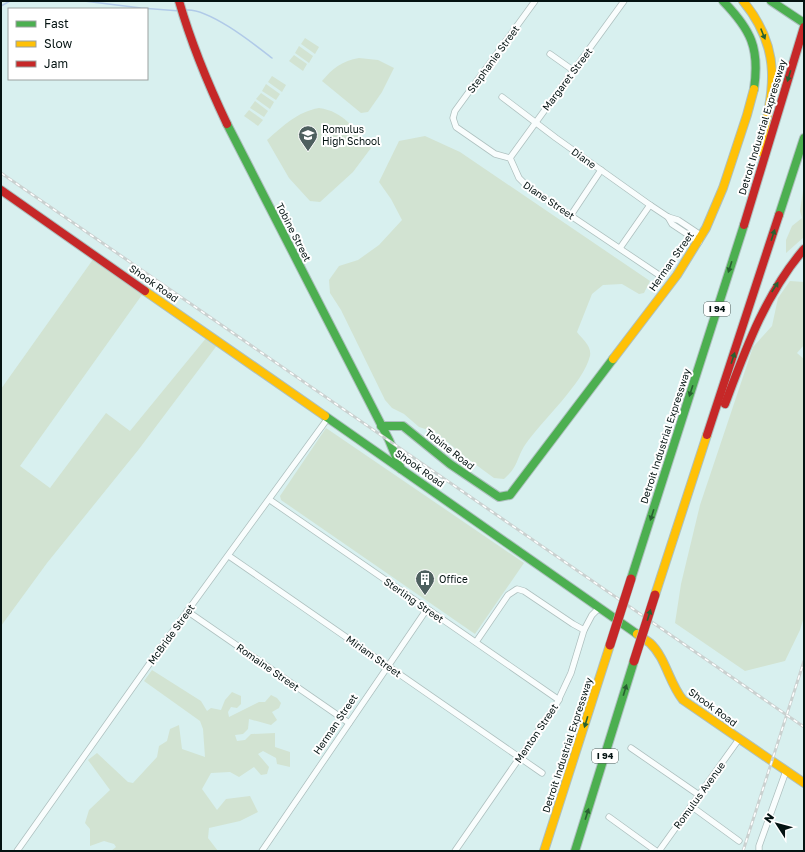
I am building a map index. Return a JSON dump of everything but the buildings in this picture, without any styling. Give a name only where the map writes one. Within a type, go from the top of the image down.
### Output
[{"type":"main road","name":"Tobine Street","points":[[179,1],[192,48],[210,90],[381,426],[401,469]]},
{"type":"main road","name":"Herman Street","points":[[503,498],[512,494],[520,484],[701,239],[718,202],[749,110],[757,72],[755,53],[749,34],[739,17],[723,1]]},
{"type":"main road","points":[[736,250],[741,217],[758,158],[773,87],[772,70],[767,43],[754,16],[743,1]]},
{"type":"main road","points":[[771,1],[804,23]]},
{"type":"main road","name":"Detroit Industrial Expressway","points":[[544,850],[736,250],[804,27]]},
{"type":"main road","name":"I 94","points":[[575,851],[655,595],[804,138]]},
{"type":"main road","name":"Shook Road","points":[[1,190],[600,607],[655,648],[662,660],[668,679],[680,697],[804,783]]},
{"type":"main road","points":[[655,595],[661,592],[704,457],[757,320],[774,288],[804,249]]},
{"type":"main road","name":"Tobine Road","points":[[381,426],[402,426],[450,464],[495,495],[503,498]]},
{"type":"street","name":"Stephanie Street","points":[[510,158],[495,154],[476,142],[456,127],[453,118],[466,95],[535,1]]},
{"type":"street","name":"Margaret Street","points":[[510,158],[624,1]]},
{"type":"street","points":[[550,54],[574,71]]},
{"type":"street","name":"Diane","points":[[502,97],[535,123],[650,205],[668,217],[676,218],[701,239]]},
{"type":"street","name":"Diane Street","points":[[510,158],[518,178],[522,182],[659,275]]},
{"type":"street","points":[[571,215],[601,170]]},
{"type":"street","points":[[620,248],[650,205]]},
{"type":"street","name":"McBride Street","points":[[17,851],[187,611],[270,500],[328,418]]},
{"type":"street","name":"Sterling Street","points":[[270,500],[559,700]]},
{"type":"street","name":"Miriam Street","points":[[229,556],[542,773]]},
{"type":"street","points":[[476,642],[508,595],[516,589],[524,590],[584,630]]},
{"type":"street","name":"Menton Street","points":[[455,851],[559,700],[572,673],[584,630],[592,616],[600,607]]},
{"type":"street","name":"Herman Street","points":[[262,851],[427,609]]},
{"type":"street","name":"Romaine Street","points":[[187,611],[349,723]]},
{"type":"street","name":"Romulus Avenue","points":[[657,851],[739,739]]},
{"type":"street","points":[[631,748],[699,795]]},
{"type":"street","points":[[759,851],[759,846],[786,771]]},
{"type":"street","points":[[691,806],[739,841]]},
{"type":"street","points":[[610,817],[657,851]]},
{"type":"green space","points":[[305,38],[319,47],[315,54],[301,44]]},
{"type":"green space","points":[[299,46],[313,56],[309,63],[295,53]]},
{"type":"green space","points":[[294,55],[307,64],[303,71],[289,61]]},
{"type":"green space","points":[[359,58],[378,60],[394,68],[382,92],[368,112],[361,113],[322,81],[338,66]]},
{"type":"green space","points":[[272,76],[286,85],[282,92],[268,82]]},
{"type":"green space","points":[[266,84],[280,94],[276,100],[262,91]]},
{"type":"green space","points":[[261,93],[274,102],[270,109],[256,99]]},
{"type":"green space","points":[[255,101],[268,111],[264,117],[250,108]]},
{"type":"green space","points":[[319,108],[336,113],[342,117],[355,129],[371,148],[353,172],[320,202],[310,201],[289,178],[267,140],[297,116]]},
{"type":"green space","points":[[249,110],[263,120],[258,126],[244,116]]},
{"type":"green space","points":[[425,136],[460,152],[650,281],[644,293],[639,294],[622,284],[603,285],[592,294],[577,332],[590,349],[590,356],[586,367],[571,390],[532,435],[522,450],[515,466],[504,479],[494,478],[464,456],[437,433],[419,427],[404,414],[392,408],[385,400],[341,310],[330,293],[329,280],[339,266],[358,260],[379,245],[402,220],[391,199],[379,182],[399,141]]},
{"type":"green space","points":[[804,184],[804,237],[786,253],[786,240],[792,226],[802,218],[800,211]]},
{"type":"green space","points":[[94,258],[144,292],[20,466],[50,488],[106,413],[130,431],[207,337],[218,344],[139,449],[47,563],[1,626],[1,389]]},
{"type":"green space","points":[[790,281],[804,282],[804,345],[797,353],[804,359],[804,617],[800,630],[785,661],[745,671],[675,623],[681,584],[700,505],[753,347],[772,326],[778,298]]},
{"type":"green space","points":[[326,428],[524,563],[475,634],[281,500],[280,496]]},
{"type":"green space","points":[[152,670],[201,701],[207,711],[211,708],[221,710],[225,700],[232,692],[241,696],[241,704],[237,708],[231,707],[228,712],[229,717],[259,702],[265,702],[271,695],[277,698],[281,703],[279,708],[272,712],[277,720],[271,725],[249,719],[248,729],[243,734],[235,735],[237,741],[245,740],[251,734],[275,733],[275,747],[290,752],[290,767],[277,764],[276,758],[263,751],[258,754],[269,767],[267,774],[261,775],[254,767],[239,777],[230,772],[211,773],[202,789],[217,810],[226,799],[250,796],[258,812],[240,821],[209,828],[208,838],[218,851],[111,851],[116,847],[114,844],[104,841],[90,846],[90,829],[85,823],[89,810],[110,790],[88,760],[97,753],[128,782],[133,783],[157,757],[159,746],[167,741],[170,729],[179,725],[182,749],[205,757],[203,729],[200,721],[144,681]]},
{"type":"waterway","points":[[1,6],[10,1]]},
{"type":"waterway","points":[[84,1],[141,8]]},
{"type":"waterway","points":[[148,9],[180,11]]},
{"type":"waterway","points":[[186,10],[196,11],[219,21],[243,36],[272,58]]},
{"type":"railway","points":[[1,173],[804,727]]},
{"type":"railway","points":[[743,851],[804,661]]},
{"type":"traffic: fast","points":[[723,1],[733,11],[747,31],[751,40],[756,62],[754,89]]},
{"type":"traffic: fast","points":[[771,1],[804,23]]},
{"type":"traffic: fast","points":[[227,124],[389,440],[401,469]]},
{"type":"traffic: fast","points":[[779,215],[804,138]]},
{"type":"traffic: fast","points":[[631,579],[744,225]]},
{"type":"traffic: fast","points":[[381,426],[403,426],[450,464],[499,497],[510,495],[613,359]]},
{"type":"traffic: fast","points":[[325,416],[637,634]]},
{"type":"traffic: fast","points":[[575,851],[634,661]]},
{"type":"traffic: slow","points":[[743,1],[756,20],[765,38],[770,56],[772,74],[768,111],[759,152]]},
{"type":"traffic: slow","points":[[613,359],[677,275],[706,228],[723,188],[754,89]]},
{"type":"traffic: slow","points":[[145,291],[325,416]]},
{"type":"traffic: slow","points":[[655,595],[707,435]]},
{"type":"traffic: slow","points":[[637,634],[650,643],[660,656],[674,686],[683,700],[804,783]]},
{"type":"traffic: slow","points":[[544,851],[610,645]]},
{"type":"traffic: jam","points":[[179,1],[200,64],[227,124]]},
{"type":"traffic: jam","points":[[744,225],[804,27]]},
{"type":"traffic: jam","points":[[1,190],[145,291]]},
{"type":"traffic: jam","points":[[707,435],[779,215]]},
{"type":"traffic: jam","points":[[725,404],[749,342],[767,303],[790,267],[804,249]]},
{"type":"traffic: jam","points":[[610,645],[631,579]]},
{"type":"traffic: jam","points":[[634,661],[655,595]]},
{"type":"place","name":"Romulus High School","points":[[308,152]]},
{"type":"place","name":"Office","points":[[425,596]]}]
